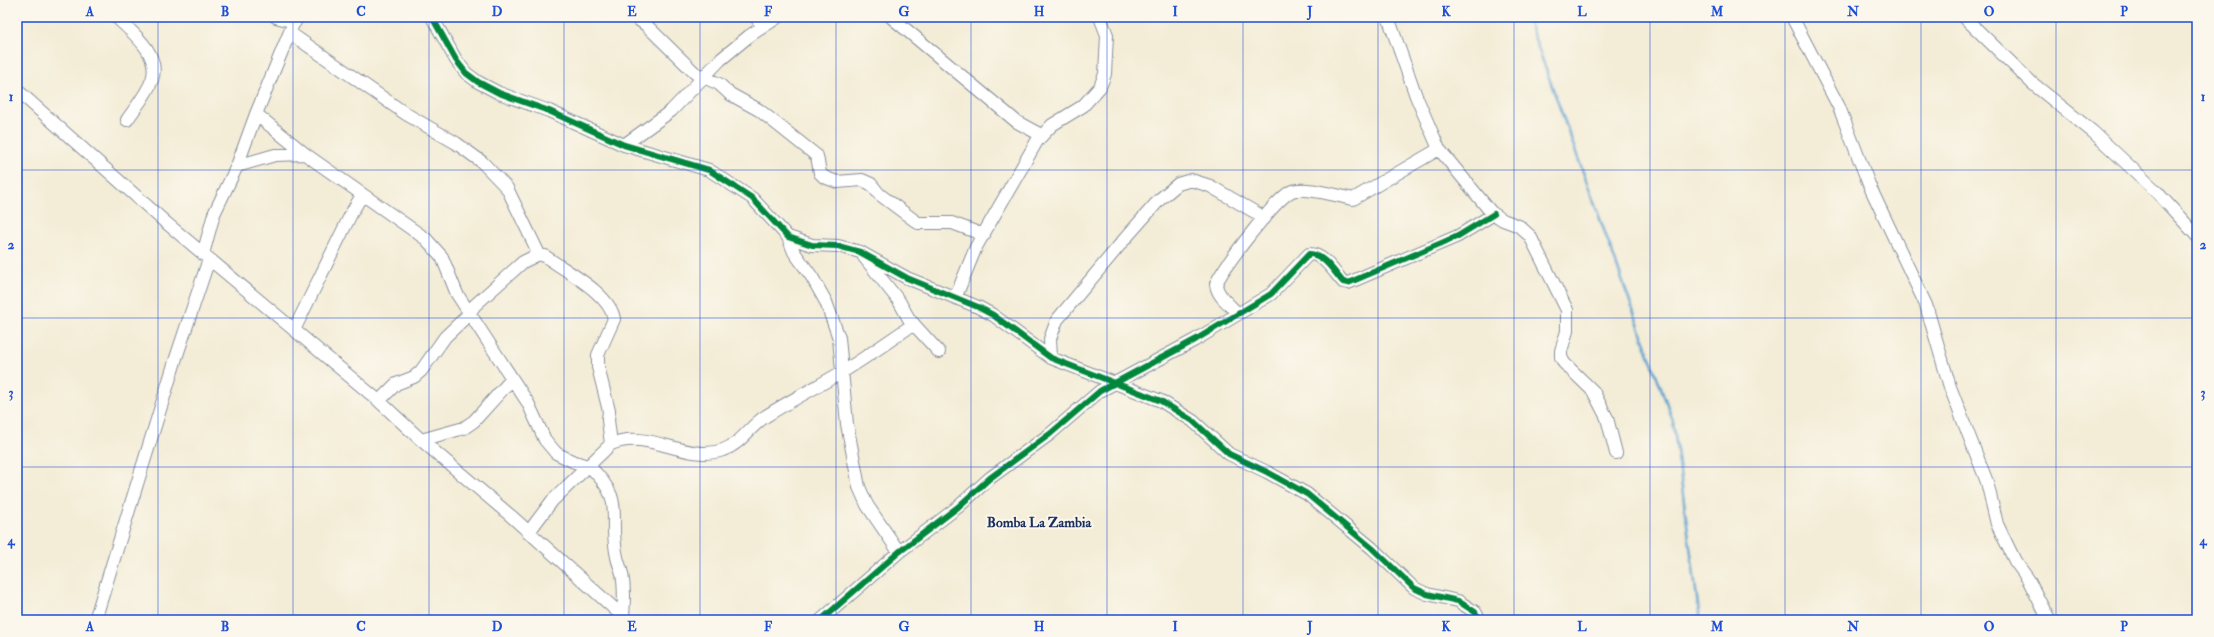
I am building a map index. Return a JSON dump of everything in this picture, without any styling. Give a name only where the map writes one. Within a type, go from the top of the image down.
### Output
[{"type":"street","points":[[116,17],[143,44],[151,56],[155,70],[152,82],[128,120]]},
{"type":"street","points":[[276,17],[294,24],[406,114],[456,143],[482,162],[508,188],[539,254]]},
{"type":"street","points":[[432,17],[456,60],[466,72],[478,82],[499,93],[549,110],[624,145],[709,170],[752,198],[788,237],[794,252],[812,277],[826,302],[839,338],[847,424],[859,487],[867,505],[899,552]]},
{"type":"street","points":[[635,17],[646,24],[684,63],[704,77],[760,110],[817,156],[820,173],[824,177],[831,181],[862,180],[871,184],[879,194],[918,223],[952,223],[984,234]]},
{"type":"street","points":[[756,17],[763,27]]},
{"type":"street","points":[[624,145],[671,111],[720,60],[778,17]]},
{"type":"street","points":[[891,17],[1017,122],[1041,135]]},
{"type":"street","points":[[956,296],[967,268],[984,234],[1041,135],[1052,125],[1083,106],[1100,88],[1105,74],[1107,35],[1100,17]]},
{"type":"street","points":[[1388,17],[1416,96],[1439,149],[1494,214],[1503,220],[1520,226],[1530,236],[1567,310],[1567,331],[1561,351],[1561,357],[1564,363],[1593,392],[1607,418],[1616,453]]},
{"type":"street","points":[[1792,17],[1839,107],[1870,188],[1926,305],[1950,387],[1987,482],[1997,524],[2015,561],[2028,580],[2049,620]]},
{"type":"street","points":[[1964,17],[2032,83],[2093,132],[2155,190],[2197,236]]},
{"type":"street","points":[[95,620],[206,256],[214,214],[237,166],[256,114],[294,24]]},
{"type":"street","points":[[17,90],[105,170],[294,330],[318,348],[625,618]]},
{"type":"street","points":[[256,114],[304,154],[426,239],[442,257],[457,294],[468,315],[528,403],[545,440],[556,453],[572,461],[587,465],[603,479],[613,500],[616,556],[622,574],[625,594],[625,618]]},
{"type":"street","points":[[1238,314],[1222,298],[1216,288],[1216,284],[1241,246],[1282,199],[1292,191],[1300,189],[1353,199],[1439,149]]},
{"type":"street","points":[[237,166],[275,155],[304,154]]},
{"type":"street","points":[[1051,358],[1050,339],[1057,320],[1160,199],[1178,184],[1191,180],[1210,186],[1265,218]]},
{"type":"street","points":[[294,330],[352,212],[362,195]]},
{"type":"street","points":[[820,620],[899,552],[958,507],[990,478],[1050,434],[1100,391],[1117,384],[1271,294],[1309,254],[1315,254],[1323,260],[1343,282],[1348,283],[1458,236],[1494,214]]},
{"type":"street","points":[[788,237],[812,245],[838,246],[860,252],[907,278],[956,296],[992,315],[1051,358],[1161,401],[1192,421],[1229,454],[1267,472],[1307,494],[1372,548],[1414,588],[1427,594],[1463,604],[1474,612],[1480,620]]},
{"type":"street","points":[[860,252],[899,301],[914,324],[938,352]]},
{"type":"street","points":[[379,401],[396,384],[414,377],[421,371],[445,337],[468,315],[475,305],[523,262],[539,254],[545,256],[598,294],[609,305],[613,314],[614,319],[598,355],[598,367],[609,411],[608,420],[611,444]]},
{"type":"street","points":[[528,533],[552,501],[587,465],[611,444],[622,439],[633,438],[666,444],[686,452],[722,450],[742,437],[764,417],[800,394],[842,372],[914,324]]},
{"type":"street","points":[[421,440],[464,428],[474,421],[512,379]]},
{"type":"waterway","points":[[1527,17],[1673,421],[1700,620]]},
{"type":"cycle path","points":[[432,17],[456,60],[466,73],[478,82],[499,93],[549,111],[624,145],[709,170],[752,198],[788,237],[812,245],[838,246],[860,252],[907,278],[978,307],[993,315],[1051,358],[1161,401],[1193,421],[1229,454],[1267,472],[1307,494],[1372,548],[1414,588],[1427,594],[1458,601],[1475,612],[1480,620]]},
{"type":"cycle path","points":[[821,620],[899,552],[958,507],[990,478],[1050,434],[1100,391],[1195,340],[1271,294],[1309,254],[1324,260],[1343,282],[1348,283],[1458,236],[1494,214]]},
{"type":"district","name":"Bomba La Zambia","points":[[1039,522]]}]
